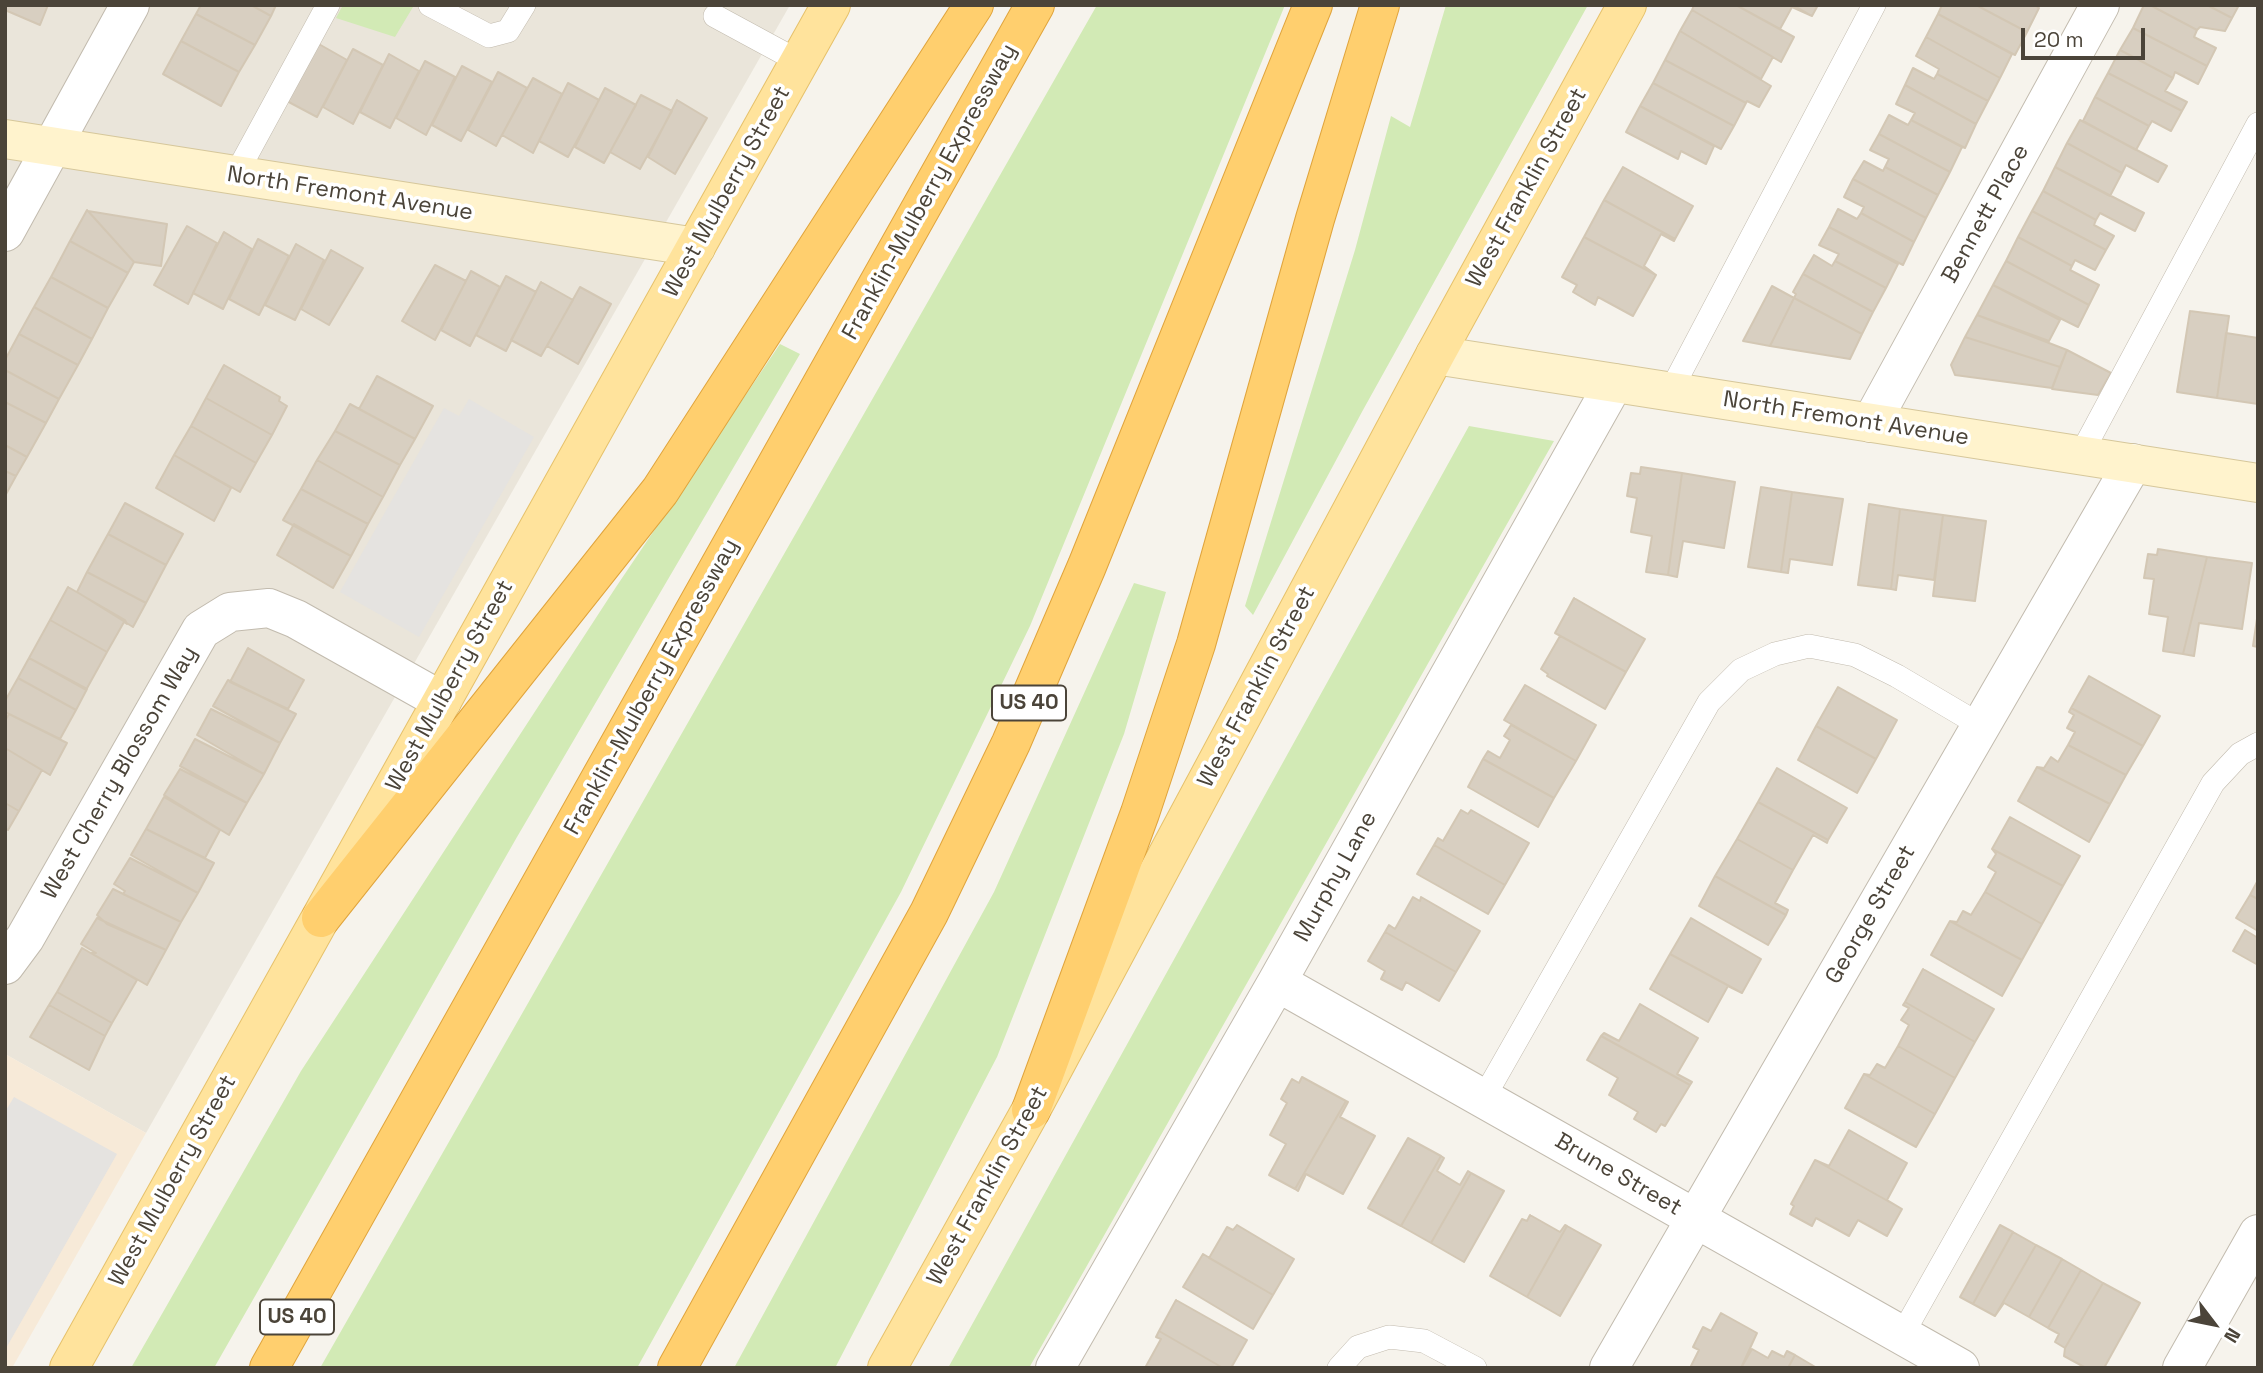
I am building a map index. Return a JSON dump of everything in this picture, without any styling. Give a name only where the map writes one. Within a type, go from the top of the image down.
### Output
[{"type":"highway","points":[[321,918],[660,491],[974,5]]},
{"type":"highway","name":"Franklin-Mulberry Expressway","points":[[268,1368],[1035,5]]},
{"type":"highway","name":"US 40","points":[[677,1368],[923,925],[1012,743],[1093,553],[1313,5]]},
{"type":"highway","points":[[1031,1110],[1140,813],[1196,644],[1315,219],[1380,5]]},
{"type":"main road","name":"West Mulberry Street","points":[[69,1368],[831,5]]},
{"type":"main road","name":"West Franklin Street","points":[[887,1368],[1031,1110],[1435,355],[1627,5]]},
{"type":"main road","name":"North Fremont Avenue","points":[[5,139],[696,247]]},
{"type":"main road","name":"North Fremont Avenue","points":[[1435,355],[2258,483]]},
{"type":"street","points":[[5,232],[131,5]]},
{"type":"street","name":"Bennett Place","points":[[1871,423],[2100,5]]},
{"type":"street","name":"Murphy Lane","points":[[1055,1368],[1277,982],[1614,383]]},
{"type":"street","name":"George Street","points":[[1609,1368],[2133,463]]},
{"type":"street","name":"West Cherry Blossom Way","points":[[5,965],[25,938],[201,630],[230,612],[270,608],[296,619],[442,701]]},
{"type":"street","name":"Brune Street","points":[[1277,982],[1960,1368]]},
{"type":"street","points":[[2182,1368],[2258,1234]]},
{"type":"lane","points":[[235,176],[328,5]]},
{"type":"lane","points":[[430,5],[489,36],[508,31],[524,5]]},
{"type":"lane","points":[[1670,392],[1874,5]]},
{"type":"lane","points":[[715,16],[800,62]]},
{"type":"lane","points":[[2080,456],[2258,124]]},
{"type":"lane","points":[[1483,1099],[1709,702],[1741,670],[1774,654],[1810,646],[1854,654],[1980,725]]},
{"type":"lane","points":[[1902,1335],[2213,783],[2240,754],[2258,744]]},
{"type":"lane","points":[[1339,1368],[1358,1347],[1389,1337],[1424,1341],[1475,1368]]},
{"type":"shaded area","points":[[5,5],[790,5],[146,1133],[5,1054]]},
{"type":"shaded area","points":[[469,399],[534,437],[419,637],[340,592],[444,408],[459,416]]},
{"type":"shaded area","points":[[5,1054],[146,1133],[12,1368],[5,1368]]},
{"type":"shaded area","points":[[14,1097],[117,1154],[5,1350],[5,1112]]},
{"type":"green space","points":[[343,5],[413,7],[395,37],[336,18]]},
{"type":"green space","points":[[1097,5],[1285,5],[1030,626],[901,892],[637,1368],[320,1368]]},
{"type":"green space","points":[[1446,5],[1588,5],[1363,410],[1253,615],[1245,606],[1355,250],[1391,116],[1410,127]]},
{"type":"green space","points":[[780,344],[800,354],[517,837],[214,1368],[131,1368],[301,1071],[616,587]]},
{"type":"green space","points":[[1469,426],[1554,441],[1029,1368],[948,1368]]},
{"type":"green space","points":[[1134,583],[1166,592],[1124,734],[997,1057],[835,1368],[734,1368],[994,892]]},
{"type":"building","points":[[5,5],[48,5],[40,25],[5,10]]},
{"type":"building","points":[[201,5],[251,5],[271,16],[255,45],[196,14]]},
{"type":"building","points":[[251,5],[276,5],[271,16]]},
{"type":"building","points":[[1694,5],[1736,5],[1794,37],[1781,62],[1692,10]]},
{"type":"building","points":[[1736,5],[1793,5],[1812,16],[1792,7],[1780,29]]},
{"type":"building","points":[[1793,5],[1818,5],[1812,16]]},
{"type":"building","points":[[1942,5],[1976,5],[2027,32],[2015,55],[1938,14]]},
{"type":"building","points":[[1976,5],[2035,5],[2039,8],[2027,32]]},
{"type":"building","points":[[2144,5],[2150,5],[2197,30],[2194,37],[2216,48],[2207,66],[2133,28]]},
{"type":"building","points":[[2150,5],[2207,5],[2232,18],[2225,31],[2200,27],[2197,30]]},
{"type":"building","points":[[2207,5],[2239,5],[2232,18]]},
{"type":"building","points":[[1692,10],[1773,57],[1761,79],[1680,31]]},
{"type":"building","points":[[196,14],[255,45],[239,72],[181,41]]},
{"type":"building","points":[[1938,14],[2012,54],[2000,78],[1926,37]]},
{"type":"building","points":[[2133,28],[2207,66],[2198,84],[2175,72],[2173,78],[2120,50]]},
{"type":"building","points":[[1680,31],[1771,86],[1759,107],[1747,101],[1746,103],[1665,60]]},
{"type":"building","points":[[1926,37],[2000,78],[1988,101],[1937,74],[1939,69],[1916,56]]},
{"type":"building","points":[[181,41],[239,72],[221,106],[163,74]]},
{"type":"building","points":[[317,43],[347,60],[317,117],[285,100]]},
{"type":"building","points":[[353,49],[383,65],[353,124],[323,107]]},
{"type":"building","points":[[2120,50],[2173,78],[2165,91],[2187,102],[2182,111],[2108,73]]},
{"type":"building","points":[[389,54],[419,71],[390,128],[360,112]]},
{"type":"building","points":[[1665,60],[1746,103],[1734,126],[1653,83]]},
{"type":"building","points":[[425,61],[455,77],[426,135],[396,118]]},
{"type":"building","points":[[462,66],[492,82],[461,141],[432,125]]},
{"type":"building","points":[[1913,68],[1934,79],[1937,74],[1988,101],[1976,124],[1905,85]]},
{"type":"building","points":[[498,72],[527,88],[496,146],[468,130]]},
{"type":"building","points":[[2108,73],[2182,111],[2171,131],[2152,121],[2149,126],[2095,97]]},
{"type":"building","points":[[533,78],[562,94],[533,153],[502,135]]},
{"type":"building","points":[[568,83],[599,100],[568,157],[539,141]]},
{"type":"building","points":[[1653,83],[1734,126],[1721,149],[1640,106]]},
{"type":"building","points":[[1905,85],[1976,124],[1965,148],[1911,120],[1915,113],[1896,104]]},
{"type":"building","points":[[605,88],[636,105],[604,163],[575,147]]},
{"type":"building","points":[[641,95],[672,111],[640,169],[610,152]]},
{"type":"building","points":[[2095,97],[2149,126],[2136,150],[2083,121]]},
{"type":"building","points":[[677,100],[707,118],[675,174],[648,157]]},
{"type":"building","points":[[1640,106],[1714,146],[1706,164],[1681,151],[1678,159],[1626,132]]},
{"type":"building","points":[[1889,115],[1908,125],[1911,120],[1962,147],[1950,172],[1879,134]]},
{"type":"building","points":[[2080,120],[2167,166],[2158,182],[2126,165],[2122,173],[2067,143]]},
{"type":"building","points":[[1879,134],[1950,172],[1938,195],[1885,167],[1889,159],[1870,150]]},
{"type":"building","points":[[2067,143],[2122,173],[2110,196],[2055,167]]},
{"type":"building","points":[[1864,161],[1883,171],[1885,167],[1938,195],[1926,218],[1853,179]]},
{"type":"building","points":[[1623,167],[1693,206],[1675,239],[1604,200]]},
{"type":"building","points":[[2055,167],[2144,213],[2135,231],[2100,213],[2096,220],[2043,191]]},
{"type":"building","points":[[1853,179],[1926,218],[1914,242],[1861,213],[1864,207],[1844,197]]},
{"type":"building","points":[[2043,191],[2096,220],[2094,225],[2114,236],[2106,250],[2032,211]]},
{"type":"building","points":[[1604,200],[1675,239],[1674,241],[1661,234],[1644,266],[1656,275],[1584,237]]},
{"type":"building","points":[[1838,209],[1857,219],[1861,213],[1914,242],[1903,265],[1829,227]]},
{"type":"building","points":[[87,210],[134,262],[128,273],[70,241]]},
{"type":"building","points":[[88,211],[167,224],[161,266],[134,262]]},
{"type":"building","points":[[2032,211],[2106,250],[2095,270],[2075,260],[2072,266],[2018,237]]},
{"type":"building","points":[[187,226],[217,243],[188,304],[154,285]]},
{"type":"building","points":[[1829,227],[1898,264],[1886,288],[1835,261],[1839,254],[1819,245]]},
{"type":"building","points":[[224,232],[252,249],[223,309],[193,293]]},
{"type":"building","points":[[1584,237],[1656,275],[1633,316],[1598,297],[1595,305],[1573,292],[1577,285],[1562,277]]},
{"type":"building","points":[[2018,237],[2072,266],[2070,270],[2099,285],[2089,305],[2006,261]]},
{"type":"building","points":[[258,239],[289,256],[259,315],[229,299]]},
{"type":"building","points":[[70,241],[128,273],[108,308],[51,277]]},
{"type":"building","points":[[296,244],[324,260],[295,320],[265,305]]},
{"type":"building","points":[[331,250],[363,268],[329,325],[301,309]]},
{"type":"building","points":[[1814,255],[1832,266],[1835,261],[1886,288],[1873,312],[1803,274]]},
{"type":"building","points":[[2006,261],[2089,305],[2078,327],[1993,285]]},
{"type":"building","points":[[435,265],[466,281],[435,340],[402,321]]},
{"type":"building","points":[[471,271],[500,287],[470,346],[441,330]]},
{"type":"building","points":[[1803,274],[1873,312],[1862,334],[1794,298],[1796,294],[1793,292]]},
{"type":"building","points":[[506,276],[536,292],[506,351],[476,335]]},
{"type":"building","points":[[51,277],[108,308],[92,339],[34,307]]},
{"type":"building","points":[[541,282],[573,300],[541,356],[511,340]]},
{"type":"building","points":[[1993,285],[2060,320],[2049,341],[1977,315]]},
{"type":"building","points":[[1772,286],[1794,298],[1770,346],[1743,341]]},
{"type":"building","points":[[580,287],[611,304],[578,364],[547,346]]},
{"type":"building","points":[[1794,298],[1862,334],[1850,359],[1770,346]]},
{"type":"building","points":[[34,307],[92,339],[78,365],[19,334]]},
{"type":"building","points":[[2190,311],[2229,316],[2217,398],[2177,392]]},
{"type":"building","points":[[1977,315],[2067,350],[2060,367],[1965,337]]},
{"type":"building","points":[[2226,333],[2258,338],[2258,404],[2217,398]]},
{"type":"building","points":[[19,334],[78,365],[59,399],[5,370],[5,360]]},
{"type":"building","points":[[1965,337],[2060,367],[2052,388],[1955,375],[1951,365]]},
{"type":"building","points":[[2067,350],[2111,373],[2098,395],[2052,389]]},
{"type":"building","points":[[224,365],[280,397],[279,401],[287,406],[272,435],[206,398]]},
{"type":"building","points":[[5,370],[59,399],[46,423],[5,402]]},
{"type":"building","points":[[377,376],[433,406],[415,439],[359,409]]},
{"type":"building","points":[[206,398],[272,435],[256,463],[191,426]]},
{"type":"building","points":[[5,402],[46,423],[27,457],[5,445]]},
{"type":"building","points":[[350,404],[415,439],[400,465],[335,431]]},
{"type":"building","points":[[191,426],[256,463],[240,492],[174,455]]},
{"type":"building","points":[[335,431],[400,465],[383,497],[317,460]]},
{"type":"building","points":[[5,445],[27,457],[16,476],[5,471]]},
{"type":"building","points":[[174,455],[231,488],[214,521],[156,488]]},
{"type":"building","points":[[317,460],[383,497],[368,524],[301,489]]},
{"type":"building","points":[[1641,467],[1682,473],[1668,575],[1646,572],[1652,536],[1631,532],[1637,498],[1627,496],[1631,473],[1640,474]]},
{"type":"building","points":[[5,471],[16,476],[5,496]]},
{"type":"building","points":[[1682,473],[1735,482],[1724,548],[1683,541],[1677,577],[1668,575]]},
{"type":"building","points":[[1761,487],[1792,492],[1781,572],[1748,567]]},
{"type":"building","points":[[301,489],[368,524],[351,556],[283,520]]},
{"type":"building","points":[[1792,492],[1843,499],[1832,565],[1790,559],[1788,573],[1781,572]]},
{"type":"building","points":[[125,503],[183,534],[166,565],[108,534]]},
{"type":"building","points":[[1869,504],[1900,509],[1891,589],[1858,585]]},
{"type":"building","points":[[1900,509],[1943,515],[1934,580],[1898,575],[1896,590],[1891,589]]},
{"type":"building","points":[[1943,515],[1986,521],[1975,601],[1933,596]]},
{"type":"building","points":[[294,524],[351,556],[333,588],[277,555]]},
{"type":"building","points":[[108,534],[166,565],[146,603],[87,572]]},
{"type":"building","points":[[2158,549],[2207,557],[2183,654],[2163,651],[2168,617],[2149,614],[2154,579],[2144,578],[2148,554],[2157,555]]},
{"type":"building","points":[[2207,557],[2252,563],[2242,629],[2199,623],[2194,656],[2183,654]]},
{"type":"building","points":[[87,572],[146,603],[133,627],[77,592]]},
{"type":"building","points":[[68,587],[125,620],[127,624],[124,622],[107,652],[50,620]]},
{"type":"building","points":[[1574,598],[1645,639],[1626,672],[1555,633]]},
{"type":"building","points":[[2258,612],[2258,647],[2253,646]]},
{"type":"building","points":[[50,620],[107,652],[86,690],[29,658]]},
{"type":"building","points":[[1555,633],[1626,672],[1605,709],[1547,676],[1541,669],[1560,636]]},
{"type":"building","points":[[248,648],[304,680],[288,709],[230,682]]},
{"type":"building","points":[[29,658],[87,689],[76,710],[18,678]]},
{"type":"building","points":[[2089,676],[2160,716],[2143,746],[2071,708]]},
{"type":"building","points":[[18,678],[76,710],[60,739],[5,712],[5,701]]},
{"type":"building","points":[[228,680],[296,714],[280,743],[213,706]]},
{"type":"building","points":[[1525,685],[1596,725],[1576,761],[1504,720]]},
{"type":"building","points":[[1838,687],[1897,720],[1876,759],[1816,726]]},
{"type":"building","points":[[2071,708],[2143,746],[2126,775],[2068,745],[2075,732],[2067,728],[2074,715],[2069,712]]},
{"type":"building","points":[[211,709],[280,743],[264,774],[197,735]]},
{"type":"building","points":[[9,714],[67,743],[50,775],[5,748],[5,721]]},
{"type":"building","points":[[1511,725],[1576,761],[1554,798],[1483,759],[1488,751],[1500,758],[1510,740],[1504,736]]},
{"type":"building","points":[[1816,726],[1876,759],[1857,793],[1798,760]]},
{"type":"building","points":[[195,739],[264,774],[247,803],[180,766]]},
{"type":"building","points":[[2068,745],[2126,775],[2110,804],[2037,767],[2044,768],[2051,757],[2058,762]]},
{"type":"building","points":[[5,748],[42,770],[19,811],[5,803]]},
{"type":"building","points":[[1483,759],[1554,798],[1538,827],[1468,787]]},
{"type":"building","points":[[2037,767],[2110,804],[2089,842],[2018,801]]},
{"type":"building","points":[[1777,768],[1847,808],[1828,840],[1758,802]]},
{"type":"building","points":[[180,769],[247,803],[229,835],[164,795]]},
{"type":"building","points":[[164,797],[220,830],[205,858],[146,829]]},
{"type":"building","points":[[1758,802],[1828,840],[1827,843],[1813,835],[1793,870],[1737,839]]},
{"type":"building","points":[[5,803],[19,811],[8,830],[5,828]]},
{"type":"building","points":[[1461,810],[1468,814],[1471,810],[1529,843],[1505,885],[1434,845],[1438,838],[1443,841]]},
{"type":"building","points":[[2010,817],[2080,856],[2063,886],[1992,849]]},
{"type":"building","points":[[146,829],[214,863],[198,893],[131,855]]},
{"type":"building","points":[[1737,839],[1793,870],[1775,903],[1788,910],[1786,915],[1715,876]]},
{"type":"building","points":[[1434,845],[1505,885],[1488,914],[1417,874]]},
{"type":"building","points":[[1992,849],[2063,886],[2042,924],[1985,892],[1996,872],[1988,867],[1996,854]]},
{"type":"building","points":[[130,858],[198,893],[181,922],[123,894],[125,891],[114,884]]},
{"type":"building","points":[[1715,876],[1786,915],[1768,945],[1699,906]]},
{"type":"building","points":[[2258,880],[2258,899],[2250,895]]},
{"type":"building","points":[[113,889],[181,922],[166,950],[107,924],[97,915]]},
{"type":"building","points":[[1985,892],[2042,924],[2022,960],[1950,921],[1957,922],[1963,911],[1971,915]]},
{"type":"building","points":[[2250,895],[2258,899],[2258,931],[2236,918]]},
{"type":"building","points":[[1413,897],[1420,901],[1421,897],[1480,931],[1456,972],[1385,932],[1389,925],[1395,929]]},
{"type":"building","points":[[97,918],[166,950],[147,985],[91,953],[96,953],[81,944]]},
{"type":"building","points":[[1691,918],[1761,959],[1742,993],[1670,954]]},
{"type":"building","points":[[1950,921],[2022,960],[2002,996],[1931,955]]},
{"type":"building","points":[[2245,930],[2258,938],[2258,965],[2233,951]]},
{"type":"building","points":[[1385,932],[1456,972],[1439,1001],[1406,982],[1402,990],[1381,979],[1385,971],[1368,961]]},
{"type":"building","points":[[82,948],[137,980],[112,1023],[57,992]]},
{"type":"building","points":[[1670,954],[1742,993],[1728,986],[1708,1022],[1650,989]]},
{"type":"building","points":[[1923,969],[1994,1009],[1975,1042],[1905,1002]]},
{"type":"building","points":[[57,992],[112,1023],[105,1036],[49,1005]]},
{"type":"building","points":[[1905,1002],[1975,1042],[1955,1078],[1898,1046],[1909,1025],[1901,1020],[1909,1008],[1903,1005]]},
{"type":"building","points":[[1640,1004],[1698,1038],[1677,1074],[1692,1082],[1690,1085],[1601,1036],[1604,1033],[1619,1041]]},
{"type":"building","points":[[49,1005],[105,1036],[89,1070],[30,1037]]},
{"type":"building","points":[[1601,1036],[1690,1085],[1665,1126],[1661,1124],[1656,1132],[1634,1119],[1638,1112],[1609,1095],[1618,1078],[1587,1060]]},
{"type":"building","points":[[1898,1046],[1955,1078],[1935,1114],[1864,1074],[1870,1075],[1877,1064],[1885,1068]]},
{"type":"building","points":[[1864,1074],[1935,1114],[1916,1147],[1845,1108]]},
{"type":"building","points":[[1302,1077],[1346,1101],[1295,1189],[1269,1175],[1286,1144],[1270,1135],[1287,1103],[1281,1099],[1292,1079],[1299,1083]]},
{"type":"building","points":[[1346,1101],[1348,1102],[1340,1117],[1375,1136],[1343,1194],[1306,1174],[1298,1191],[1295,1189]]},
{"type":"building","points":[[1849,1130],[1907,1163],[1887,1200],[1902,1209],[1815,1160],[1829,1166]]},
{"type":"building","points":[[1408,1138],[1441,1156],[1401,1226],[1368,1208]]},
{"type":"building","points":[[1441,1156],[1444,1158],[1437,1171],[1460,1185],[1468,1171],[1471,1173],[1431,1243],[1401,1226]]},
{"type":"building","points":[[1815,1160],[1902,1209],[1887,1236],[1858,1220],[1849,1236],[1816,1218],[1812,1226],[1790,1214],[1794,1206],[1791,1204]]},
{"type":"building","points":[[1471,1173],[1504,1191],[1464,1262],[1431,1243]]},
{"type":"building","points":[[1530,1215],[1560,1232],[1567,1226],[1527,1297],[1490,1276],[1522,1219],[1527,1221]]},
{"type":"building","points":[[1237,1225],[1294,1259],[1273,1295],[1209,1258],[1227,1227],[1233,1230]]},
{"type":"building","points":[[2000,1225],[2013,1232],[1973,1304],[1960,1297]]},
{"type":"building","points":[[1567,1226],[1601,1245],[1560,1316],[1527,1297]]},
{"type":"building","points":[[2013,1232],[2036,1245],[1995,1316],[1973,1304]]},
{"type":"building","points":[[2036,1245],[2062,1259],[2029,1317],[2004,1303],[1995,1316]]},
{"type":"building","points":[[1203,1254],[1273,1295],[1253,1329],[1183,1287]]},
{"type":"building","points":[[2062,1259],[2081,1270],[2048,1328],[2029,1317]]},
{"type":"building","points":[[2081,1270],[2103,1283],[2065,1348],[2055,1342],[2059,1334],[2048,1328]]},
{"type":"building","points":[[2103,1283],[2140,1303],[2104,1368],[2086,1368],[2064,1356],[2065,1348]]},
{"type":"building","points":[[1176,1300],[1247,1340],[1231,1368],[1223,1368],[1159,1331]]},
{"type":"building","points":[[1721,1313],[1757,1333],[1741,1368],[1690,1368],[1699,1350],[1693,1347],[1703,1327],[1711,1331]]},
{"type":"building","points":[[1159,1331],[1223,1368],[1145,1368],[1161,1339],[1156,1337]]},
{"type":"building","points":[[1752,1349],[1768,1358],[1772,1351],[1784,1357],[1787,1351],[1795,1355],[1788,1368],[1741,1368]]},
{"type":"building","points":[[1795,1355],[1817,1368],[1788,1368]]}]
